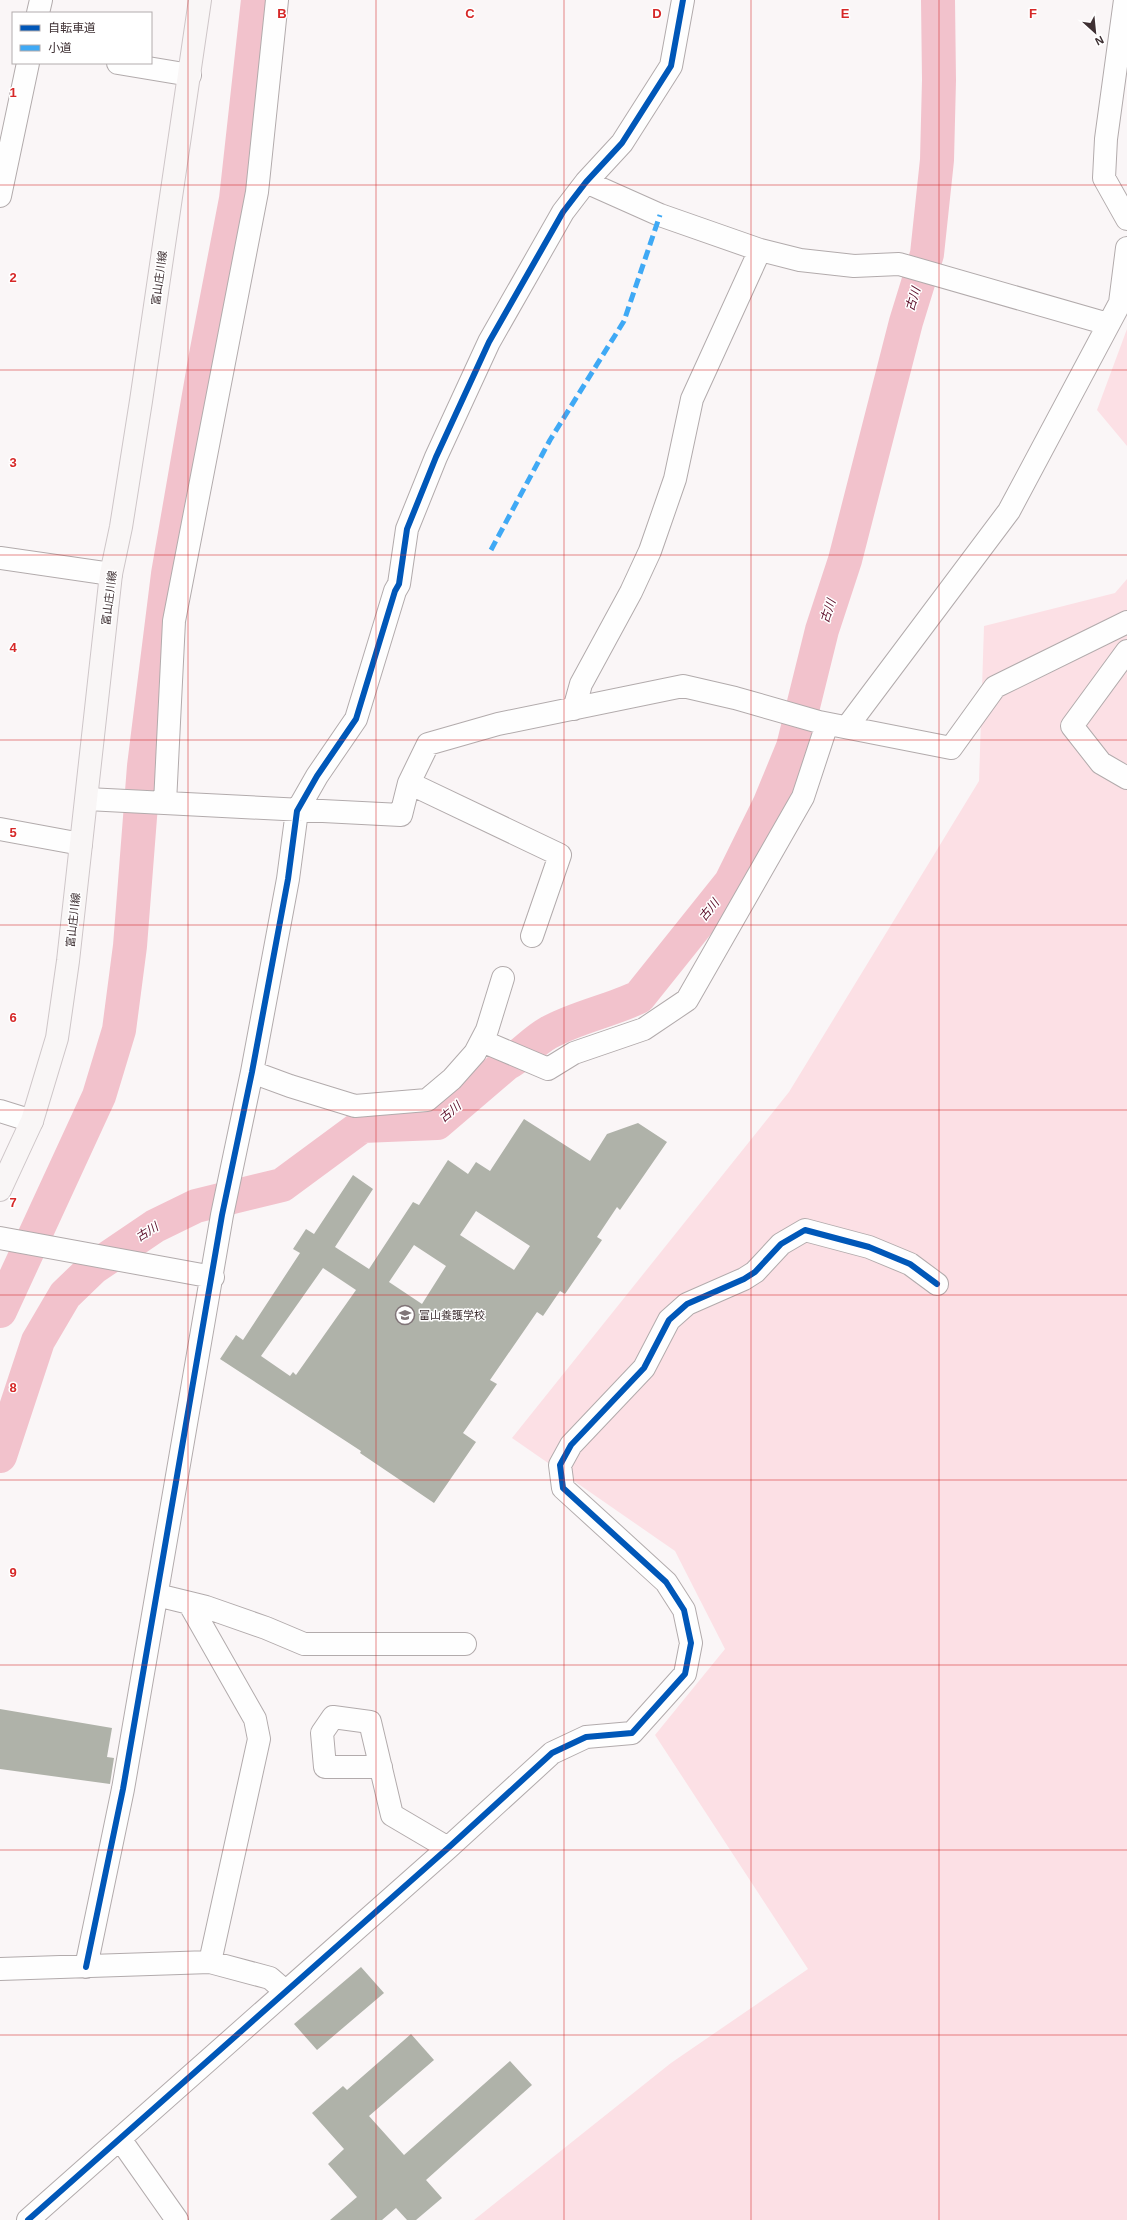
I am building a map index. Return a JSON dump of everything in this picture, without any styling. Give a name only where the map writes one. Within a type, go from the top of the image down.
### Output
[{"type":"main road","name":"富山庄川線","points":[[0,1190],[32,1121],[57,1038],[68,961],[87,799],[111,574],[121,527],[141,401],[200,0]]},
{"type":"street","points":[[38,12],[41,0]]},
{"type":"street","points":[[160,802],[174,621],[257,192],[277,0]]},
{"type":"street","points":[[86,1967],[123,1789],[213,1277],[222,1215],[252,1072],[288,878],[298,811],[317,776],[356,719],[395,591],[399,584],[407,529],[436,457],[489,342],[563,212],[586,182],[622,143],[671,66],[683,0]]},
{"type":"street","points":[[1125,0],[1106,139],[1104,178],[1127,219]]},
{"type":"street","points":[[0,196],[28,64]]},
{"type":"street","points":[[124,64],[190,75]]},
{"type":"street","points":[[586,182],[660,215],[760,250],[800,260],[854,266],[899,264],[1108,324]]},
{"type":"street","points":[[489,1044],[548,1069],[574,1053],[644,1029],[687,1000],[803,797],[831,724],[1009,511],[1082,378],[1120,302],[1127,248]]},
{"type":"street","points":[[574,709],[581,684],[631,592],[650,551],[675,479],[692,399],[760,250]]},
{"type":"street","points":[[0,558],[111,574]]},
{"type":"street","points":[[87,799],[298,811],[401,815],[408,783],[428,744],[498,724],[683,686],[735,698],[781,712],[831,724],[951,748],[995,687],[1127,622]]},
{"type":"street","points":[[1127,651],[1072,726],[1101,763],[1127,778]]},
{"type":"street","points":[[408,783],[560,855],[532,936]]},
{"type":"street","points":[[0,829],[81,844]]},
{"type":"street","points":[[489,1044],[488,1030],[503,978]]},
{"type":"street","points":[[252,1072],[290,1086],[355,1106],[427,1100],[452,1079],[475,1053],[489,1044]]},
{"type":"street","points":[[0,1111],[32,1121]]},
{"type":"street","points":[[28,2220],[448,1848],[552,1753],[586,1737],[632,1733],[685,1674],[691,1643],[684,1610],[666,1582],[563,1488],[560,1466],[571,1445],[644,1368],[669,1320],[687,1304],[744,1279],[756,1272],[781,1244],[805,1230],[869,1247],[910,1264],[938,1284]]},
{"type":"street","points":[[6,1240],[213,1277]]},
{"type":"street","points":[[158,1595],[189,1603],[266,1628],[304,1644],[465,1644]]},
{"type":"street","points":[[189,1603],[256,1719],[259,1739],[210,1962]]},
{"type":"street","points":[[381,1767],[392,1815],[448,1848]]},
{"type":"street","points":[[0,1969],[210,1962],[270,1978],[285,1991]]},
{"type":"street","points":[[120,2139],[177,2220]]},
{"type":"shaded area","points":[[1127,329],[1127,446],[1097,410]]},
{"type":"shaded area","points":[[1127,579],[1127,2220],[474,2220],[671,2063],[808,1969],[655,1735],[725,1649],[675,1551],[512,1438],[789,1092],[979,781],[984,626],[1115,593]]},
{"type":"building","points":[[524,1119],[590,1161],[607,1134],[638,1123],[667,1142],[620,1210],[617,1207],[597,1237],[602,1240],[565,1294],[560,1291],[543,1316],[537,1312],[490,1380],[497,1384],[463,1433],[476,1442],[434,1503],[360,1453],[361,1451],[220,1359],[236,1335],[243,1340],[300,1253],[293,1249],[306,1229],[314,1234],[353,1175],[373,1189],[335,1247],[369,1269],[413,1202],[419,1205],[448,1160],[468,1174],[476,1162],[490,1171]],"holes":[[[476,1211],[530,1246],[514,1270],[460,1235]],[[414,1245],[446,1266],[422,1304],[389,1282]],[[323,1268],[356,1290],[296,1375],[293,1372],[290,1376],[261,1356]]]},
{"type":"building","points":[[0,1709],[112,1728],[107,1757],[114,1758],[110,1784],[0,1769]]},
{"type":"building","points":[[361,1967],[384,1993],[317,2050],[294,2024]]},
{"type":"building","points":[[411,2034],[434,2060],[369,2116],[404,2155],[510,2061],[532,2085],[426,2180],[442,2198],[416,2220],[407,2220],[396,2208],[382,2220],[330,2220],[357,2197],[328,2164],[344,2149],[312,2113],[343,2086],[347,2090]]},
{"type":"waterway","points":[[0,1311],[99,1096],[119,1030],[130,946],[144,766],[168,574],[206,355],[236,199],[258,0]]},
{"type":"waterway","name":"古川","points":[[0,1456],[38,1341],[65,1295],[93,1268],[155,1226],[196,1206],[282,1185],[362,1126],[437,1123],[506,1064],[548,1033],[559,1027],[639,997],[731,882],[770,803],[793,747],[822,630],[845,560],[906,322],[927,254],[937,160],[939,80],[938,0]]},
{"type":"marked path","points":[[491,550],[550,440],[624,321],[660,215]]},
{"type":"cycle path","points":[[86,1967],[123,1789],[222,1215],[252,1072],[288,879],[297,811],[317,776],[356,719],[395,591],[399,584],[407,529],[436,457],[489,342],[563,212],[586,182],[622,143],[671,66],[683,0]]},
{"type":"cycle path","points":[[28,2220],[448,1848],[552,1753],[586,1737],[632,1733],[685,1674],[691,1643],[684,1610],[666,1582],[563,1488],[560,1465],[571,1445],[644,1368],[669,1320],[687,1304],[744,1279],[755,1272],[781,1244],[805,1230],[869,1247],[910,1264],[937,1284]]},
{"type":"place","name":"富山養護学校","points":[[405,1315]]}]
